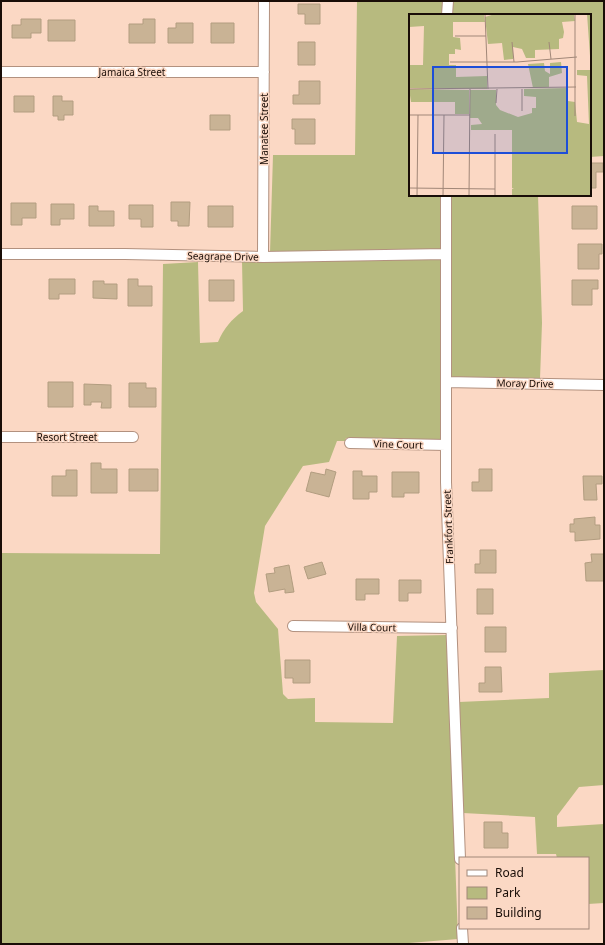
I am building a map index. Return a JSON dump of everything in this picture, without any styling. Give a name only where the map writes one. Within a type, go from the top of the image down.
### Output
[{"type":"street","name":"Manatee Street","points":[[264,1],[264,257]]},
{"type":"street","points":[[447,14],[448,1]]},
{"type":"street","name":"Jamaica Street","points":[[1,72],[264,72]]},
{"type":"street","name":"Frankfort Street","points":[[446,196],[446,482],[460,857]]},
{"type":"street","name":"Seagrape Drive","points":[[1,254],[125,254],[264,257],[446,254]]},
{"type":"street","name":"Moray Drive","points":[[446,382],[604,385]]},
{"type":"street","name":"Resort Street","points":[[1,437],[133,437]]},
{"type":"street","name":"Vine Court","points":[[350,443],[446,445]]},
{"type":"street","name":"Villa Court","points":[[293,626],[452,628]]},
{"type":"street","points":[[462,929],[463,944]]},
{"type":"green space","points":[[357,1],[443,1],[442,14],[409,14],[409,196],[441,196],[441,250],[270,253],[273,155],[355,155]]},
{"type":"green space","points":[[453,1],[604,1],[604,156],[591,157],[591,14],[452,14]]},
{"type":"green space","points":[[451,196],[538,196],[542,323],[540,379],[451,377]]},
{"type":"green space","points":[[441,259],[441,440],[346,438],[345,441],[337,441],[329,462],[303,466],[265,526],[254,593],[256,602],[278,629],[283,694],[288,699],[315,698],[315,722],[393,723],[397,636],[447,635],[458,939],[397,944],[1,944],[1,553],[160,554],[163,264],[198,262],[200,343],[218,342],[228,325],[243,311],[242,261]]},
{"type":"green space","points":[[604,670],[604,785],[579,787],[557,816],[557,827],[604,824],[604,903],[589,904],[589,857],[557,857],[556,854],[537,854],[535,817],[463,813],[459,702],[549,698],[549,673]]},
{"type":"building","points":[[298,4],[320,4],[320,24],[305,24],[305,14],[298,14]]},
{"type":"building","points":[[21,19],[41,19],[41,33],[31,33],[31,38],[12,38],[12,25],[21,25]]},
{"type":"building","points":[[143,19],[155,19],[155,43],[129,43],[129,24],[143,24]]},
{"type":"building","points":[[48,20],[75,20],[75,41],[48,41]]},
{"type":"building","points":[[176,23],[193,23],[193,43],[168,43],[168,28],[176,28]]},
{"type":"building","points":[[211,23],[234,23],[234,43],[211,43]]},
{"type":"building","points":[[298,42],[315,42],[315,65],[298,65]]},
{"type":"building","points":[[299,81],[320,81],[320,104],[293,104],[293,95],[299,95]]},
{"type":"building","points":[[14,96],[34,96],[34,112],[14,112]]},
{"type":"building","points":[[53,96],[62,96],[62,101],[73,101],[73,115],[64,115],[64,120],[58,120],[58,116],[53,116]]},
{"type":"building","points":[[210,115],[230,115],[230,130],[210,130]]},
{"type":"building","points":[[292,119],[315,119],[315,144],[295,144],[295,129],[292,129]]},
{"type":"building","points":[[591,163],[603,163],[603,172],[596,172],[596,188],[591,188]]},
{"type":"building","points":[[171,202],[190,202],[189,226],[178,226],[178,221],[171,221]]},
{"type":"building","points":[[11,203],[36,203],[36,218],[22,218],[22,225],[11,225]]},
{"type":"building","points":[[51,204],[74,204],[74,219],[60,219],[60,225],[51,225]]},
{"type":"building","points":[[129,205],[153,205],[153,227],[141,227],[141,219],[129,219]]},
{"type":"building","points":[[89,206],[98,206],[98,211],[114,211],[114,226],[89,226]]},
{"type":"building","points":[[208,206],[233,206],[233,227],[208,227]]},
{"type":"building","points":[[572,206],[597,206],[597,229],[572,229]]},
{"type":"building","points":[[578,244],[602,244],[602,254],[599,254],[599,269],[578,269]]},
{"type":"building","points":[[49,279],[75,279],[75,294],[59,294],[59,299],[49,299]]},
{"type":"building","points":[[128,279],[138,279],[138,286],[152,286],[152,306],[128,306]]},
{"type":"building","points":[[209,280],[234,280],[234,301],[209,301]]},
{"type":"building","points":[[572,280],[598,280],[598,289],[592,289],[592,305],[572,305]]},
{"type":"building","points":[[93,281],[104,281],[104,284],[117,284],[117,299],[93,298]]},
{"type":"building","points":[[48,382],[73,382],[73,407],[48,407]]},
{"type":"building","points":[[129,383],[146,383],[146,388],[156,388],[156,407],[129,407]]},
{"type":"building","points":[[84,384],[111,385],[111,408],[101,408],[102,402],[91,402],[91,405],[84,405]]},
{"type":"building","points":[[91,463],[101,463],[101,469],[117,469],[117,493],[91,493]]},
{"type":"building","points":[[129,469],[158,469],[158,491],[129,491]]},
{"type":"building","points":[[326,469],[336,472],[329,497],[306,491],[311,472],[325,475]]},
{"type":"building","points":[[479,469],[492,469],[492,491],[472,491],[472,482],[479,482]]},
{"type":"building","points":[[66,470],[77,470],[77,496],[52,496],[52,476],[66,476]]},
{"type":"building","points":[[353,471],[362,471],[362,476],[377,476],[377,492],[369,492],[369,499],[353,499]]},
{"type":"building","points":[[392,472],[419,472],[419,493],[404,493],[404,497],[392,497]]},
{"type":"building","points":[[583,476],[602,476],[602,484],[596,484],[597,500],[584,500]]},
{"type":"building","points":[[595,517],[595,525],[600,525],[600,539],[575,541],[575,532],[570,532],[570,524],[574,524],[574,519]]},
{"type":"building","points":[[480,550],[496,550],[496,573],[475,573],[475,564],[480,564]]},
{"type":"building","points":[[591,554],[604,554],[604,581],[586,581],[585,563],[592,562]]},
{"type":"building","points":[[322,562],[326,574],[308,579],[304,567]]},
{"type":"building","points":[[289,565],[294,592],[285,593],[285,589],[269,592],[266,574],[275,573],[274,568]]},
{"type":"building","points":[[356,579],[379,579],[379,594],[365,594],[365,600],[356,600]]},
{"type":"building","points":[[399,580],[421,580],[421,593],[408,593],[408,601],[399,601]]},
{"type":"building","points":[[477,589],[493,589],[493,614],[477,614]]},
{"type":"building","points":[[485,627],[506,627],[506,652],[485,652]]},
{"type":"building","points":[[285,660],[310,660],[310,683],[293,683],[293,678],[285,678]]},
{"type":"building","points":[[485,667],[501,667],[502,692],[479,692],[479,683],[485,683]]},
{"type":"building","points":[[484,822],[502,822],[502,833],[508,833],[508,848],[484,848]]}]
